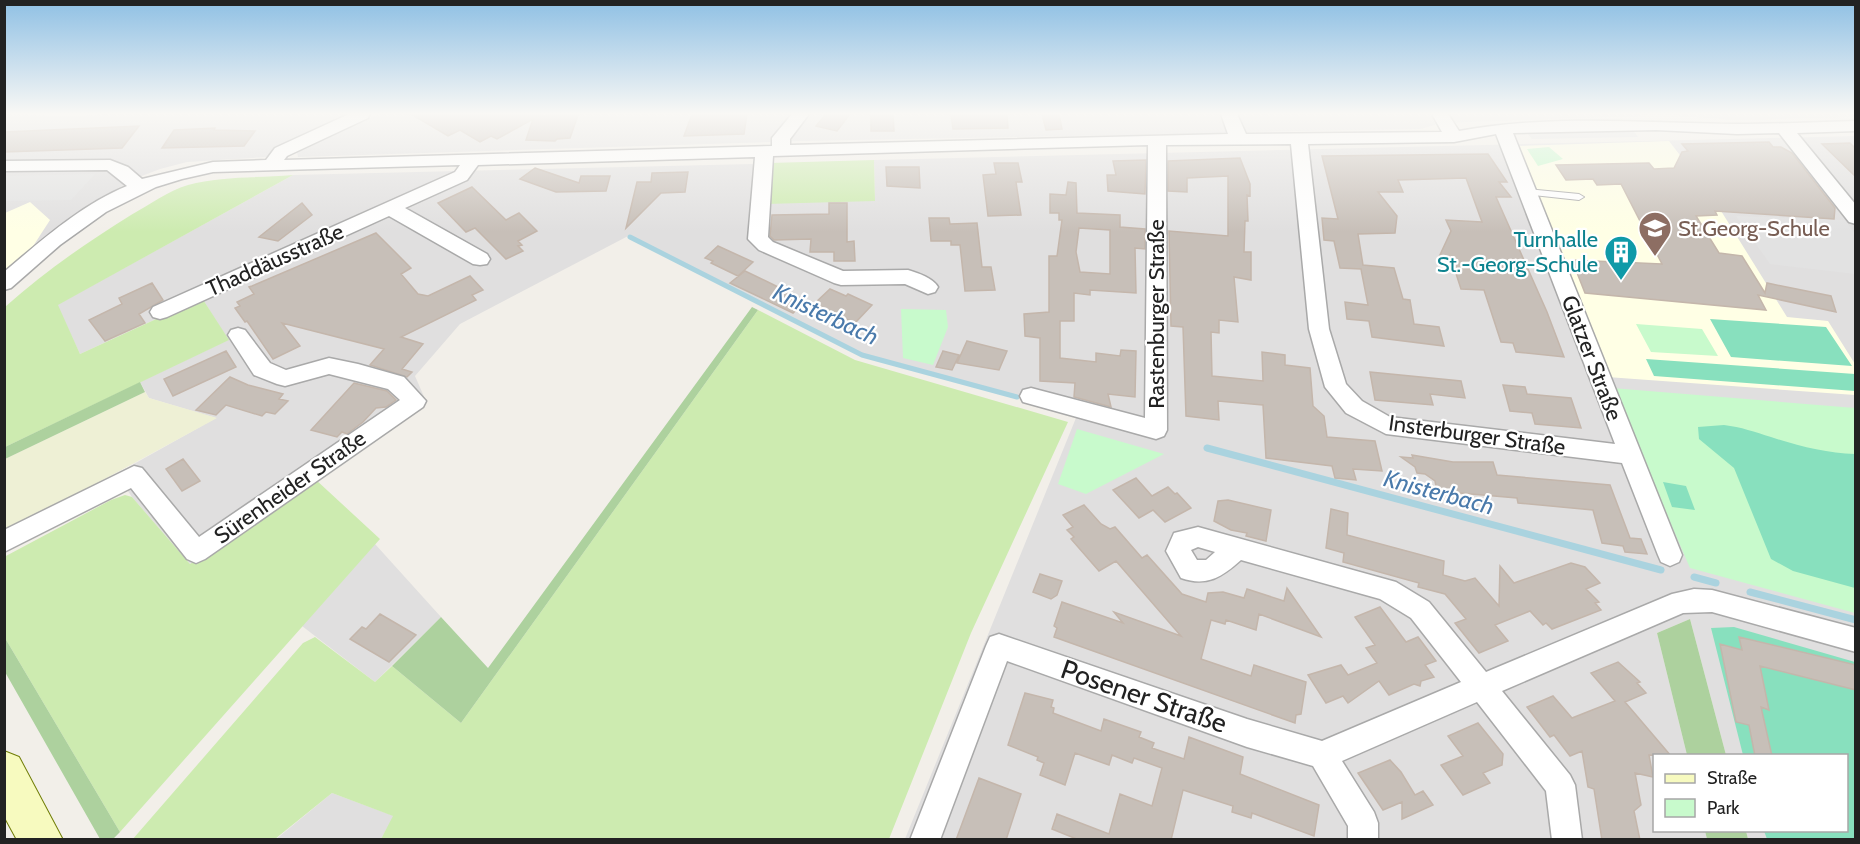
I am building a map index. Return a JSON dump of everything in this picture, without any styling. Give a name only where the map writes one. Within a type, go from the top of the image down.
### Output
[{"type":"main road","points":[[4,772],[41,840]]},
{"type":"street","points":[[271,165],[280,153]]},
{"type":"street","points":[[4,284],[82,217],[112,198],[138,186],[188,170],[213,166],[474,158],[750,153]]},
{"type":"street","points":[[773,153],[758,239],[766,246],[841,278],[908,277],[928,287]]},
{"type":"street","name":"Rastenburger Straße","points":[[1031,396],[1156,430],[1157,153]]},
{"type":"street","name":"Insterburger Straße","points":[[1301,153],[1319,329],[1336,387],[1354,407],[1386,425],[1629,455]]},
{"type":"street","name":"Glatzer Straße","points":[[1512,153],[1670,555]]},
{"type":"street","points":[[1804,153],[1856,218]]},
{"type":"street","name":"Thaddäusstraße","points":[[160,312],[461,176],[474,158]]},
{"type":"street","points":[[4,166],[110,165],[122,171],[138,186]]},
{"type":"street","points":[[390,208],[480,259]]},
{"type":"street","name":"Sürenheider Straße","points":[[4,542],[134,475],[196,552],[415,402],[396,383],[329,366],[285,378],[262,369],[238,335]]},
{"type":"street","points":[[1236,549],[1388,590],[1420,610],[1560,785],[1567,840]]},
{"type":"street","points":[[1363,840],[1363,823],[1322,755],[1482,689],[1681,602],[1712,601],[1856,640]]},
{"type":"street","name":"Posener Straße","points":[[926,840],[999,646],[1248,733],[1322,755]]},
{"type":"lane","points":[[1527,192],[1579,196]]},
{"type":"shaded area","points":[[5,153],[271,153],[266,157],[187,162],[134,179],[104,197],[5,277]]},
{"type":"shaded area","points":[[297,153],[412,153],[298,157]]},
{"type":"shaded area","points":[[1144,153],[1855,153],[1855,839],[1748,839],[1746,832],[1848,832],[1848,754],[1726,754],[1690,619],[1657,633],[1687,754],[1653,754],[1653,832],[1705,832],[1707,839],[905,839],[1078,413],[861,353],[630,235],[460,324],[415,376],[425,399],[190,564],[132,497],[116,474],[216,418],[149,398],[140,382],[228,340],[202,298],[80,354],[57,305],[293,175],[752,164],[875,201],[874,160]]},
{"type":"shaded area","name":"St.Georg-Schule","points":[[1518,153],[1679,153],[1713,198],[1787,317],[1828,321],[1855,364],[1855,395],[1607,377]]},
{"type":"shaded area","points":[[95,174],[71,200],[5,201],[5,176]]},
{"type":"shaded area","points":[[30,202],[50,220],[28,254],[5,274],[5,213]]},
{"type":"shaded area","points":[[1736,216],[1845,220],[1855,234],[1855,274],[1770,264]]},
{"type":"shaded area","points":[[145,392],[149,398],[217,418],[5,533],[5,459]]},
{"type":"shaded area","points":[[375,544],[441,617],[375,682],[302,626]]},
{"type":"shaded area","points":[[332,793],[394,816],[381,839],[275,840]]},
{"type":"green space","points":[[1530,153],[1556,153],[1563,159],[1538,166]]},
{"type":"green space","points":[[874,160],[875,201],[765,204],[769,163]]},
{"type":"green space","points":[[293,175],[58,305],[80,354],[202,298],[229,340],[5,447],[5,307],[82,247],[173,191],[188,185],[214,180]]},
{"type":"green space","points":[[752,307],[758,310],[461,723],[392,666],[441,617],[488,668]]},
{"type":"green space","points":[[901,309],[946,310],[948,327],[933,365],[903,358]]},
{"type":"green space","points":[[758,310],[855,360],[1068,422],[971,633],[889,839],[381,839],[393,816],[332,793],[275,839],[132,840],[303,643],[315,637],[375,682],[392,666],[461,723]]},
{"type":"green space","points":[[1710,319],[1826,327],[1852,366],[1731,357]]},
{"type":"green space","points":[[1636,324],[1702,329],[1718,356],[1651,352]]},
{"type":"green space","points":[[1646,359],[1855,374],[1855,391],[1654,376]]},
{"type":"green space","points":[[140,382],[145,392],[5,459],[5,447]]},
{"type":"green space","points":[[1612,388],[1855,408],[1855,613],[1690,568]]},
{"type":"green space","points":[[1724,425],[1813,448],[1855,454],[1855,588],[1793,571],[1771,559],[1734,468],[1699,439],[1698,427]]},
{"type":"green space","points":[[1077,429],[1164,454],[1086,494],[1058,484]]},
{"type":"green space","points":[[315,479],[380,539],[120,832],[5,638],[4,557],[111,500],[125,495],[132,497],[190,564]]},
{"type":"green space","points":[[1663,482],[1686,486],[1695,510],[1672,507]]},
{"type":"green space","points":[[1690,619],[1726,754],[1687,754],[1657,633]]},
{"type":"green space","points":[[1734,627],[1855,662],[1855,839],[1767,839],[1764,832],[1848,832],[1848,754],[1743,754],[1711,628]]},
{"type":"green space","points":[[5,638],[120,832],[113,839],[100,839],[5,672]]},
{"type":"green space","points":[[1705,832],[1746,832],[1748,839],[1707,839]]},
{"type":"building","points":[[1681,153],[1792,153],[1835,208],[1834,219],[1715,211],[1717,215],[1696,216],[1719,253],[1742,256],[1765,293],[1767,283],[1831,296],[1836,312],[1758,295],[1766,310],[1585,293],[1572,260],[1662,264],[1621,184],[1597,185],[1593,179],[1566,180],[1556,165],[1649,163],[1654,169],[1674,168]]},
{"type":"building","points":[[1832,153],[1856,153],[1856,177]]},
{"type":"building","points":[[1488,154],[1507,182],[1499,182],[1511,197],[1496,197],[1547,312],[1564,357],[1516,352],[1513,343],[1501,342],[1484,290],[1461,289],[1451,258],[1439,257],[1451,231],[1446,220],[1482,222],[1466,178],[1398,180],[1403,192],[1378,192],[1397,216],[1395,233],[1358,234],[1363,265],[1394,268],[1403,299],[1410,300],[1414,324],[1439,327],[1444,346],[1372,337],[1369,321],[1347,319],[1345,302],[1368,305],[1361,269],[1340,268],[1334,241],[1324,240],[1322,218],[1338,219],[1322,156]]},
{"type":"building","points":[[1240,158],[1250,184],[1250,196],[1247,195],[1248,221],[1245,221],[1244,252],[1251,252],[1251,280],[1234,277],[1238,322],[1219,320],[1219,333],[1211,332],[1212,376],[1263,381],[1262,352],[1285,355],[1285,365],[1310,368],[1313,406],[1324,416],[1327,437],[1375,441],[1382,471],[1353,469],[1356,480],[1335,478],[1332,466],[1266,458],[1263,405],[1218,401],[1219,420],[1186,416],[1183,327],[1171,326],[1169,231],[1228,236],[1228,176],[1187,178],[1187,192],[1168,191],[1168,161]]},
{"type":"building","points":[[1146,160],[1145,194],[1108,191],[1107,175],[1116,175],[1113,161]]},
{"type":"building","points":[[994,163],[1018,163],[1022,182],[1016,182],[1021,215],[988,216],[983,175],[996,174]]},
{"type":"building","points":[[886,167],[919,167],[920,188],[887,186]]},
{"type":"building","points":[[535,168],[579,183],[581,176],[610,176],[606,191],[556,192],[520,179]]},
{"type":"building","points":[[688,172],[685,192],[661,193],[626,228],[637,182],[651,182],[652,173]]},
{"type":"building","points":[[1068,182],[1076,183],[1077,213],[1120,215],[1120,227],[1145,229],[1145,249],[1135,248],[1136,293],[1090,290],[1090,295],[1074,293],[1074,321],[1060,321],[1060,358],[1096,362],[1096,353],[1120,356],[1121,350],[1136,351],[1135,397],[1108,394],[1111,407],[1074,397],[1075,383],[1040,381],[1040,338],[1025,336],[1024,314],[1049,312],[1049,256],[1057,256],[1062,220],[1059,220],[1059,213],[1050,213],[1050,194],[1066,195]],"holes":[[[1079,228],[1110,230],[1110,274],[1080,272],[1076,252]]]},
{"type":"building","points":[[472,187],[506,220],[519,213],[537,231],[518,241],[522,245],[518,246],[523,251],[506,259],[475,228],[466,232],[438,203]]},
{"type":"building","points":[[302,203],[312,215],[278,241],[259,237]]},
{"type":"building","points":[[829,203],[847,203],[847,242],[854,241],[855,261],[834,261],[834,252],[810,252],[811,239],[774,240],[770,236],[772,215],[829,214]]},
{"type":"building","points":[[929,218],[949,218],[950,224],[977,223],[982,267],[991,267],[995,290],[965,291],[960,245],[951,245],[951,241],[931,241]]},
{"type":"building","points":[[376,233],[411,268],[401,274],[418,294],[428,296],[470,276],[483,290],[472,295],[476,300],[401,337],[423,344],[402,369],[412,372],[407,377],[370,365],[384,349],[282,323],[300,346],[273,359],[247,321],[245,322],[235,308],[240,306],[237,302],[254,294],[249,287]]},
{"type":"building","points":[[718,246],[753,262],[738,276],[705,258]]},
{"type":"building","points":[[745,271],[806,301],[793,313],[730,283]]},
{"type":"building","points":[[152,283],[163,300],[139,314],[145,323],[105,341],[89,320],[122,304],[119,298]]},
{"type":"building","points":[[830,289],[872,305],[855,323],[814,304]]},
{"type":"building","points":[[967,341],[1007,351],[999,370],[957,363]]},
{"type":"building","points":[[226,351],[236,367],[173,396],[164,379]]},
{"type":"building","points":[[943,351],[959,355],[952,370],[936,367]]},
{"type":"building","points":[[1370,372],[1461,381],[1465,398],[1430,394],[1433,405],[1375,400]]},
{"type":"building","points":[[230,377],[248,385],[283,394],[279,399],[288,401],[275,414],[266,412],[262,416],[226,405],[216,415],[196,410]]},
{"type":"building","points":[[354,383],[387,391],[396,400],[386,407],[376,408],[347,434],[342,432],[337,437],[311,430]]},
{"type":"building","points":[[1503,385],[1525,387],[1527,394],[1571,398],[1581,428],[1535,424],[1532,413],[1510,411]]},
{"type":"building","points":[[1412,455],[1453,462],[1493,462],[1497,475],[1610,485],[1630,538],[1641,539],[1647,554],[1625,552],[1623,546],[1602,543],[1593,510],[1518,503],[1517,498],[1437,491],[1435,481],[1425,474],[1417,473],[1415,467],[1401,457],[1413,458]]},
{"type":"building","points":[[183,459],[200,481],[182,491],[166,469]]},
{"type":"building","points":[[1136,478],[1152,496],[1168,487],[1191,508],[1165,522],[1153,510],[1139,518],[1113,490]]},
{"type":"building","points":[[1228,500],[1271,510],[1266,541],[1246,536],[1247,533],[1231,530],[1214,521],[1218,501]]},
{"type":"building","points":[[1084,505],[1101,524],[1110,529],[1115,527],[1142,558],[1147,555],[1182,594],[1206,602],[1208,593],[1223,592],[1244,598],[1247,589],[1284,601],[1287,588],[1321,637],[1259,614],[1256,630],[1226,620],[1225,624],[1211,620],[1201,659],[1251,676],[1254,665],[1306,682],[1301,714],[1296,715],[1295,723],[1054,637],[1057,628],[1054,626],[1062,602],[1123,623],[1114,612],[1181,636],[1116,561],[1099,571],[1071,539],[1074,537],[1067,530],[1073,527],[1063,515]]},
{"type":"building","points":[[1331,509],[1348,513],[1347,535],[1444,561],[1443,575],[1465,581],[1475,578],[1499,606],[1500,566],[1514,583],[1571,563],[1585,567],[1600,583],[1586,589],[1599,602],[1595,603],[1601,610],[1552,629],[1546,623],[1543,625],[1530,611],[1495,625],[1508,641],[1479,653],[1455,623],[1466,619],[1445,594],[1418,587],[1419,583],[1343,562],[1344,553],[1326,548]]},
{"type":"building","points":[[1040,574],[1062,581],[1057,595],[1051,599],[1033,592]]},
{"type":"building","points":[[1380,607],[1406,642],[1418,637],[1436,661],[1425,665],[1434,677],[1421,681],[1420,686],[1414,684],[1389,695],[1379,681],[1348,703],[1343,696],[1326,703],[1308,675],[1341,665],[1348,675],[1377,663],[1366,648],[1375,645],[1355,617]]},
{"type":"building","points":[[380,614],[416,635],[389,662],[350,639],[362,627],[366,629]]},
{"type":"building","points":[[1739,637],[1856,665],[1856,690],[1760,666],[1769,710],[1761,707],[1772,754],[1755,754],[1749,725],[1736,722],[1720,644],[1742,650]]},
{"type":"building","points":[[1618,662],[1640,682],[1637,683],[1646,693],[1625,702],[1669,754],[1649,755],[1653,777],[1635,773],[1641,805],[1634,811],[1640,840],[1602,840],[1594,789],[1588,787],[1582,751],[1570,756],[1554,735],[1550,737],[1527,707],[1553,696],[1572,718],[1615,701],[1591,673]]},
{"type":"building","points":[[1025,693],[1053,700],[1051,707],[1054,708],[1053,713],[1101,731],[1104,719],[1141,732],[1139,737],[1154,743],[1152,748],[1184,759],[1189,737],[1243,757],[1240,774],[1319,805],[1314,836],[1252,813],[1251,818],[1232,812],[1233,806],[1183,790],[1171,840],[1079,840],[1052,829],[1057,814],[1109,834],[1120,794],[1152,806],[1162,768],[1134,758],[1132,763],[1112,755],[1109,765],[1075,753],[1065,785],[1040,775],[1044,763],[1037,760],[1038,757],[1008,745]]},
{"type":"building","points":[[1478,723],[1503,754],[1502,765],[1483,773],[1490,783],[1463,795],[1441,765],[1463,756],[1448,736]]},
{"type":"building","points":[[1390,760],[1401,772],[1415,795],[1423,791],[1433,805],[1402,819],[1402,802],[1383,810],[1358,773]]},
{"type":"building","points":[[979,778],[1021,794],[1006,840],[956,840]]},
{"type":"waterway","name":"Knisterbach","points":[[630,237],[862,355],[1017,397]]},
{"type":"waterway","name":"Knisterbach","points":[[1207,448],[1661,570]]},
{"type":"waterway","name":"Knisterbach","points":[[1694,577],[1716,583]]},
{"type":"waterway","name":"Knisterbach","points":[[1750,592],[1856,620]]},
{"type":"place","name":"St.Georg-Schule","points":[[1655,257]]},
{"type":"place","name":"Turnhalle St.-Georg-Schule","points":[[1621,281]]}]
